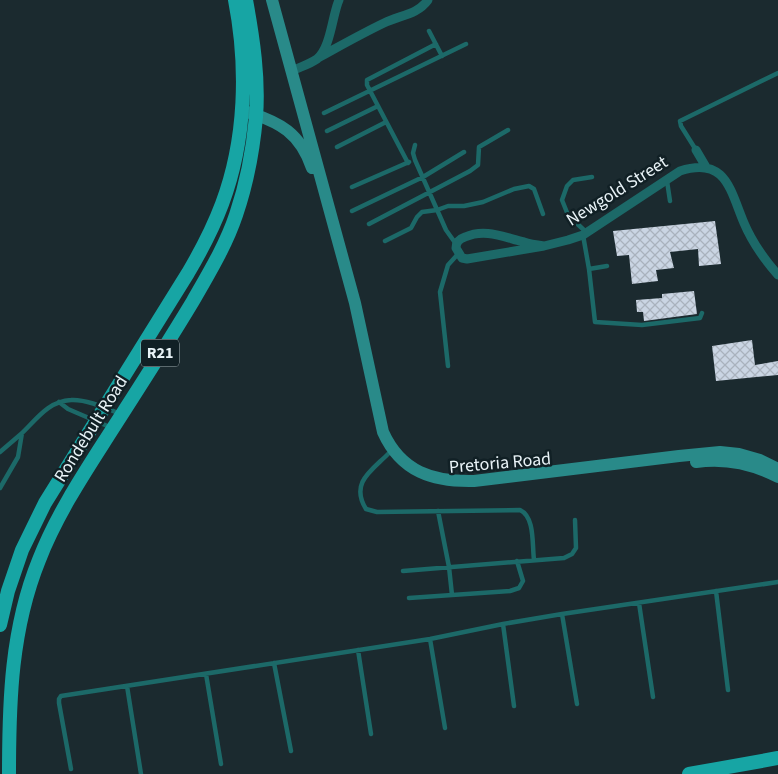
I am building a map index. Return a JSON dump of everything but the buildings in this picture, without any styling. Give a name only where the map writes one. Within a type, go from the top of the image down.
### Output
[{"type":"main road","name":"Rondebult Road","points":[[10,774],[10,692],[12,668],[23,610],[39,559],[76,487],[181,321],[224,246],[244,191],[253,149],[235,0]]},
{"type":"main road","name":"Rondebult Road","points":[[0,625],[8,591],[22,550],[45,503],[188,273],[212,227],[230,180],[250,113],[255,64],[246,0]]},
{"type":"main road","points":[[10,692],[17,774]]},
{"type":"main road","points":[[689,774],[778,758]]},
{"type":"street","points":[[272,0],[292,71],[320,187]]},
{"type":"street","points":[[318,58],[330,34],[339,0]]},
{"type":"street","points":[[292,71],[386,22],[417,11],[428,0]]},
{"type":"street","points":[[250,113],[278,124],[294,135],[308,158],[320,187]]},
{"type":"street","points":[[696,150],[706,167],[717,172],[731,187],[750,236],[778,274]]},
{"type":"street","name":"Newgold Street","points":[[458,254],[467,259],[474,259],[568,240],[584,234],[680,170],[693,166],[706,167]]},
{"type":"street","name":"Pretoria Road","points":[[320,187],[343,268],[357,329],[374,425],[379,439],[408,474],[423,481],[452,487],[739,454],[760,460],[778,469]]},
{"type":"street","points":[[458,254],[456,244],[460,239],[478,232],[544,246]]},
{"type":"street","name":"Pretoria Road","points":[[712,457],[739,463],[778,478]]},
{"type":"lane","points":[[429,31],[442,56]]},
{"type":"lane","points":[[408,163],[367,85],[367,80],[436,44]]},
{"type":"lane","points":[[324,113],[466,44]]},
{"type":"lane","points":[[696,150],[681,126],[680,121],[778,73]]},
{"type":"lane","points":[[327,131],[378,106]]},
{"type":"lane","points":[[337,147],[386,122]]},
{"type":"lane","points":[[369,224],[470,172],[478,165],[479,146],[508,130]]},
{"type":"lane","points":[[415,145],[415,160],[422,177],[446,230],[456,244]]},
{"type":"lane","points":[[352,211],[422,177],[464,152]]},
{"type":"lane","points":[[352,187],[415,160]]},
{"type":"lane","points":[[592,177],[573,180],[567,186],[562,200],[568,215],[584,234],[595,322],[642,325],[700,318],[702,312]]},
{"type":"lane","points":[[666,180],[670,201]]},
{"type":"lane","points":[[385,241],[411,228],[422,212],[448,206],[464,206],[483,202],[514,189],[529,186],[534,189],[543,214]]},
{"type":"lane","points":[[448,366],[440,292],[448,265],[458,254]]},
{"type":"lane","points":[[589,269],[607,266]]},
{"type":"lane","points":[[0,452],[22,433],[40,413],[59,402],[73,400],[104,407],[121,414]]},
{"type":"lane","points":[[59,402],[68,409],[113,428]]},
{"type":"lane","points":[[0,488],[18,457],[22,433]]},
{"type":"lane","points":[[394,459],[362,481],[360,494],[366,509],[377,512],[520,510],[526,513],[530,521],[534,560]]},
{"type":"lane","points":[[438,511],[449,567],[452,595]]},
{"type":"lane","points":[[402,571],[564,558],[572,554],[576,548],[575,520]]},
{"type":"lane","points":[[409,598],[510,591],[519,588],[523,582],[517,561]]},
{"type":"lane","points":[[71,768],[59,698],[70,694],[430,639],[562,614],[778,582]]},
{"type":"lane","points":[[716,592],[728,690]]},
{"type":"lane","points":[[639,603],[653,697]]},
{"type":"lane","points":[[562,614],[576,704]]},
{"type":"lane","points":[[503,624],[514,706]]},
{"type":"lane","points":[[430,639],[445,728]]},
{"type":"lane","points":[[358,650],[371,734]]},
{"type":"lane","points":[[274,663],[291,751]]},
{"type":"lane","points":[[206,674],[221,764]]},
{"type":"lane","points":[[127,686],[141,774]]}]
